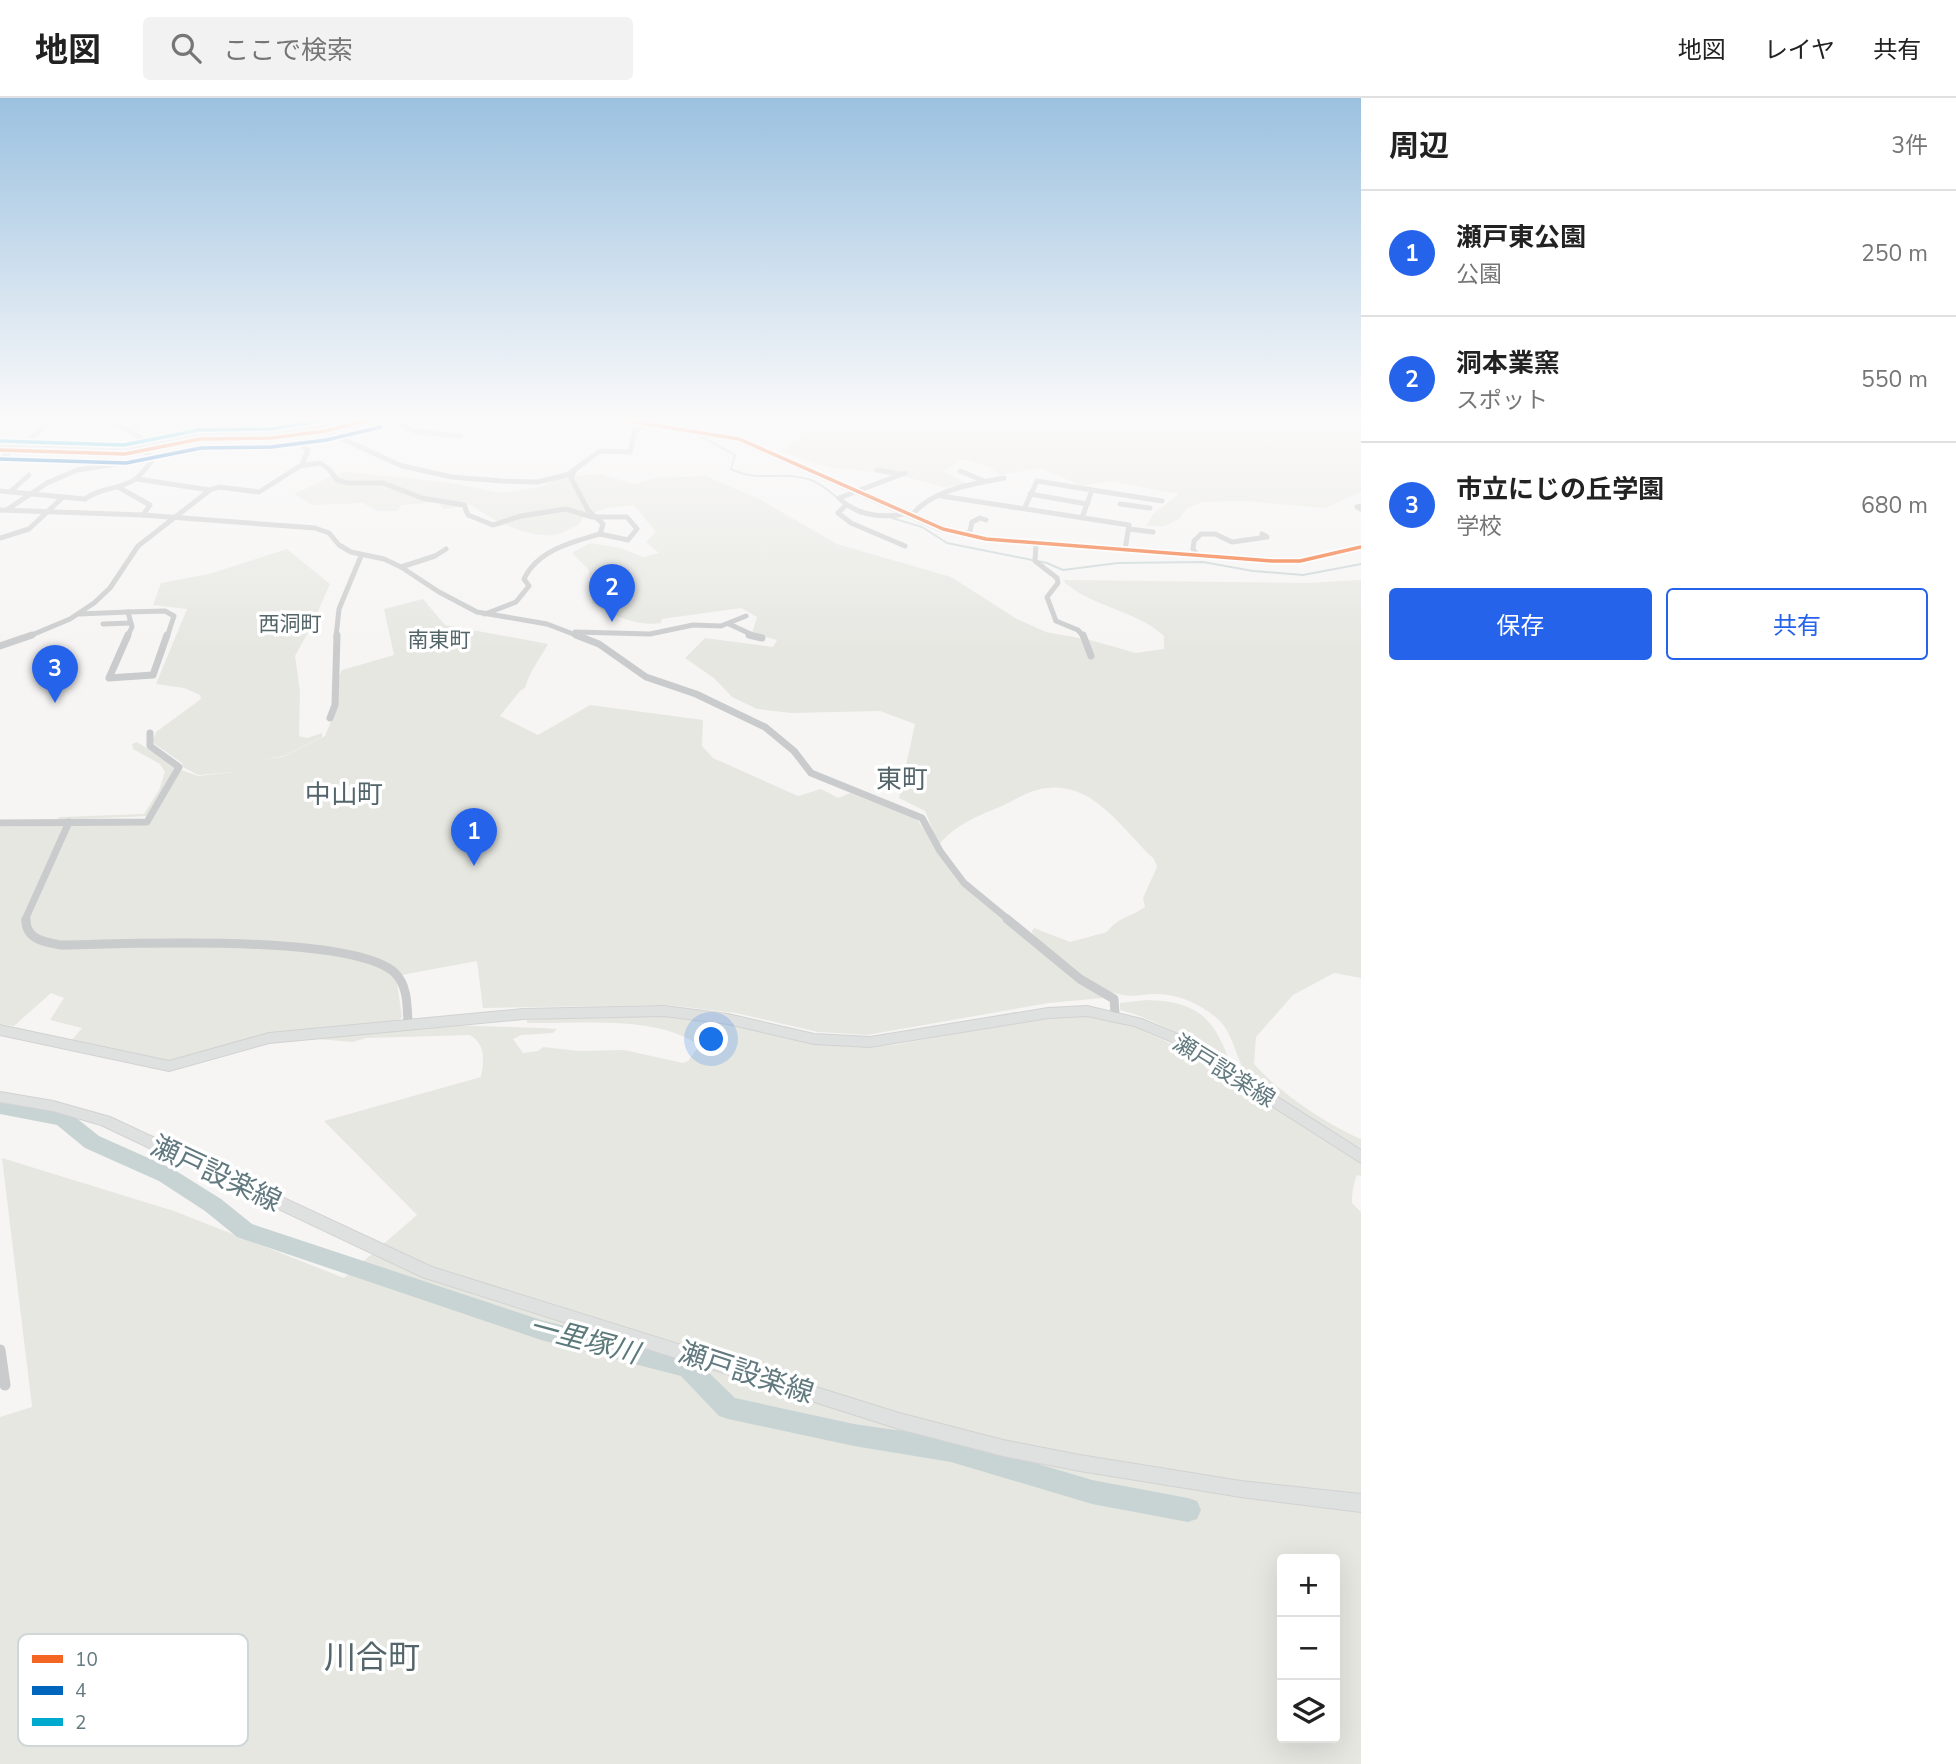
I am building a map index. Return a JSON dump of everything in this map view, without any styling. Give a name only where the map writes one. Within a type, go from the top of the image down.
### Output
[{"type":"main road","points":[[870,496],[964,535],[1036,544],[1300,561],[1361,547]]},
{"type":"main road","name":"瀬戸設楽線","points":[[0,1030],[177,1066],[269,1038],[523,1014],[664,1011],[728,1019],[814,1039],[870,1042],[1066,1010],[1115,1014],[1175,1038],[1361,1157]]},
{"type":"main road","name":"瀬戸設楽線","points":[[0,1097],[53,1106],[105,1121],[428,1272],[900,1422],[1080,1463],[1241,1489],[1361,1503]]},
{"type":"street","points":[[3,510],[32,496]]},
{"type":"street","points":[[41,496],[85,499],[89,496]]},
{"type":"street","points":[[134,496],[150,505],[144,515]]},
{"type":"street","points":[[0,646],[76,615],[104,594],[140,544],[202,496]]},
{"type":"street","points":[[416,496],[464,505],[468,515],[485,523],[498,525],[521,516],[566,509],[597,517],[627,517],[637,529],[628,540],[600,534],[565,544],[544,556],[526,573],[524,579],[529,586],[516,602],[485,614]]},
{"type":"street","points":[[581,496],[588,510],[604,527],[600,534]]},
{"type":"street","points":[[842,496],[839,497],[844,506],[869,514],[898,517],[910,514],[916,506],[941,496],[1129,525],[1125,550]]},
{"type":"street","points":[[1025,508],[1029,496]]},
{"type":"street","points":[[1040,496],[1087,504]]},
{"type":"street","points":[[1082,518],[1089,496]]},
{"type":"street","points":[[1128,496],[1162,501]]},
{"type":"street","points":[[0,538],[29,529],[62,498]]},
{"type":"street","points":[[1115,523],[1120,503],[1150,508]]},
{"type":"street","points":[[844,506],[838,513],[850,523],[905,546]]},
{"type":"street","points":[[3,510],[144,515],[315,528],[329,533],[345,549],[361,556],[384,559],[439,592],[485,614],[547,624],[599,644],[646,677],[696,694],[765,727],[794,751],[811,773],[922,818],[940,851],[964,883],[1080,979],[1114,999],[1115,1014]]},
{"type":"street","points":[[964,535],[970,531],[972,522],[980,518],[986,520]]},
{"type":"street","points":[[1129,529],[1153,532]]},
{"type":"street","points":[[1198,556],[1193,549],[1194,541],[1201,534],[1214,534],[1232,542],[1267,537],[1262,534]]},
{"type":"street","points":[[1036,544],[1035,560],[1057,578],[1058,583],[1047,597],[1056,621],[1080,630],[1086,636],[1091,656]]},
{"type":"street","points":[[401,567],[435,556],[446,549]]},
{"type":"street","points":[[330,718],[335,705],[334,662],[339,610],[361,556]]},
{"type":"street","points":[[76,615],[128,612],[165,611],[176,619],[153,675],[109,678],[131,623],[128,612]]},
{"type":"street","points":[[572,632],[615,631],[650,634],[693,625],[729,624],[746,616]]},
{"type":"street","points":[[103,624],[131,623]]},
{"type":"street","points":[[729,624],[748,635],[762,638]]},
{"type":"street","points":[[0,823],[147,821],[179,767],[150,746],[150,733]]},
{"type":"street","points":[[69,822],[23,924],[26,932],[33,938],[61,945],[266,943],[361,958],[388,968],[402,981],[406,989],[408,1023]]},
{"type":"street","points":[[0,1350],[5,1385]]},
{"type":"shaded area","points":[[297,496],[751,496],[837,544],[951,577],[1017,619],[1046,632],[1090,640],[1136,653],[1164,649],[1164,636],[1141,620],[1088,598],[1064,582],[1065,580],[1307,583],[1361,580],[1361,978],[1334,973],[1293,995],[1256,1037],[1254,1064],[1304,1106],[1361,1139],[1361,1152],[1251,1081],[1224,1026],[1205,1009],[1173,996],[1127,996],[1099,987],[1034,937],[1034,928],[1070,942],[1107,932],[1120,920],[1145,907],[1143,898],[1157,867],[1154,859],[1116,819],[1089,797],[1073,790],[1056,788],[1033,791],[968,821],[939,845],[925,811],[899,798],[915,724],[880,711],[791,713],[757,709],[732,697],[714,678],[685,658],[705,638],[773,647],[777,640],[752,633],[757,617],[741,608],[662,619],[661,623],[652,624],[625,619],[592,603],[589,570],[572,553],[590,543],[620,548],[643,557],[659,553],[646,542],[656,532],[634,505],[607,508],[584,516],[579,525],[563,532],[542,535],[510,527],[471,505],[444,509],[438,502],[401,505],[397,511],[377,511],[363,503],[312,505]]},
{"type":"shaded area","points":[[1177,496],[1353,496],[1325,508],[1244,501],[1203,502],[1187,508],[1179,519],[1164,526],[1146,526],[1153,514]]},
{"type":"shaded area","points":[[287,549],[330,584],[295,656],[300,691],[299,736],[307,738],[322,733],[322,737],[284,756],[264,759],[283,757],[325,736],[332,719],[342,670],[394,655],[384,609],[423,599],[445,625],[548,644],[525,688],[500,716],[538,735],[590,705],[703,720],[702,746],[713,758],[798,796],[821,789],[838,798],[850,793],[917,819],[958,881],[1103,994],[1103,998],[1049,1003],[867,1035],[818,1032],[736,1013],[667,1005],[483,1008],[477,961],[396,976],[402,1017],[398,1021],[281,1033],[184,1061],[163,1062],[71,1041],[82,1028],[50,1020],[64,998],[51,993],[14,1026],[0,1024],[0,827],[150,824],[181,770],[198,776],[234,772],[198,775],[183,767],[182,763],[152,742],[156,732],[201,699],[200,695],[184,688],[156,684],[187,609],[153,605],[161,583],[209,574]]},
{"type":"shaded area","points":[[137,742],[175,766],[149,816],[56,820],[60,817],[144,814],[159,790],[165,772],[160,764],[133,749],[132,744]]},
{"type":"shaded area","points":[[1146,1000],[1181,1004],[1204,1017],[1220,1039],[1233,1070],[1165,1027],[1120,1010],[1120,1003]]},
{"type":"shaded area","points":[[647,1015],[713,1021],[814,1040],[866,1046],[893,1045],[1048,1017],[1087,1015],[1125,1023],[1172,1044],[1361,1163],[1361,1176],[1357,1175],[1356,1178],[1352,1203],[1361,1212],[1361,1764],[0,1764],[0,1417],[32,1407],[2,1158],[174,1211],[344,1278],[417,1215],[324,1121],[481,1077],[483,1053],[479,1043],[470,1035],[366,1038],[353,1042],[305,1038],[446,1025],[557,1029],[553,1033],[521,1035],[513,1039],[523,1053],[538,1051],[543,1047],[579,1051],[624,1050],[683,1063],[688,1061],[698,1047],[696,1043],[658,1028],[614,1023],[527,1023],[527,1020]]},
{"type":"waterway","points":[[835,496],[861,514]]},
{"type":"waterway","points":[[892,518],[922,527],[947,543],[1047,563],[1063,570],[1118,563],[1203,562],[1253,571],[1303,575],[1361,564]]},
{"type":"waterway","name":"一里塚川","points":[[0,1107],[63,1118],[92,1142],[166,1175],[213,1205],[245,1231],[541,1330],[688,1367],[728,1408],[854,1435],[951,1450],[1092,1492],[1188,1510]]},
{"type":"transit line","name":"10","points":[[868,496],[943,529],[986,539],[1273,561],[1300,561],[1361,547]]},
{"type":"place","name":"洞本業窯","points":[[612,622]]},
{"type":"place","name":"市立にじの丘学園","points":[[55,703]]},
{"type":"place","name":"瀬戸東公園","points":[[474,866]]},
{"type":"district","name":"西洞町","points":[[290,624]]},
{"type":"district","name":"南東町","points":[[439,640]]},
{"type":"district","name":"東町","points":[[902,779]]},
{"type":"district","name":"中山町","points":[[344,794]]},
{"type":"district","name":"川合町","points":[[372,1657]]}]
